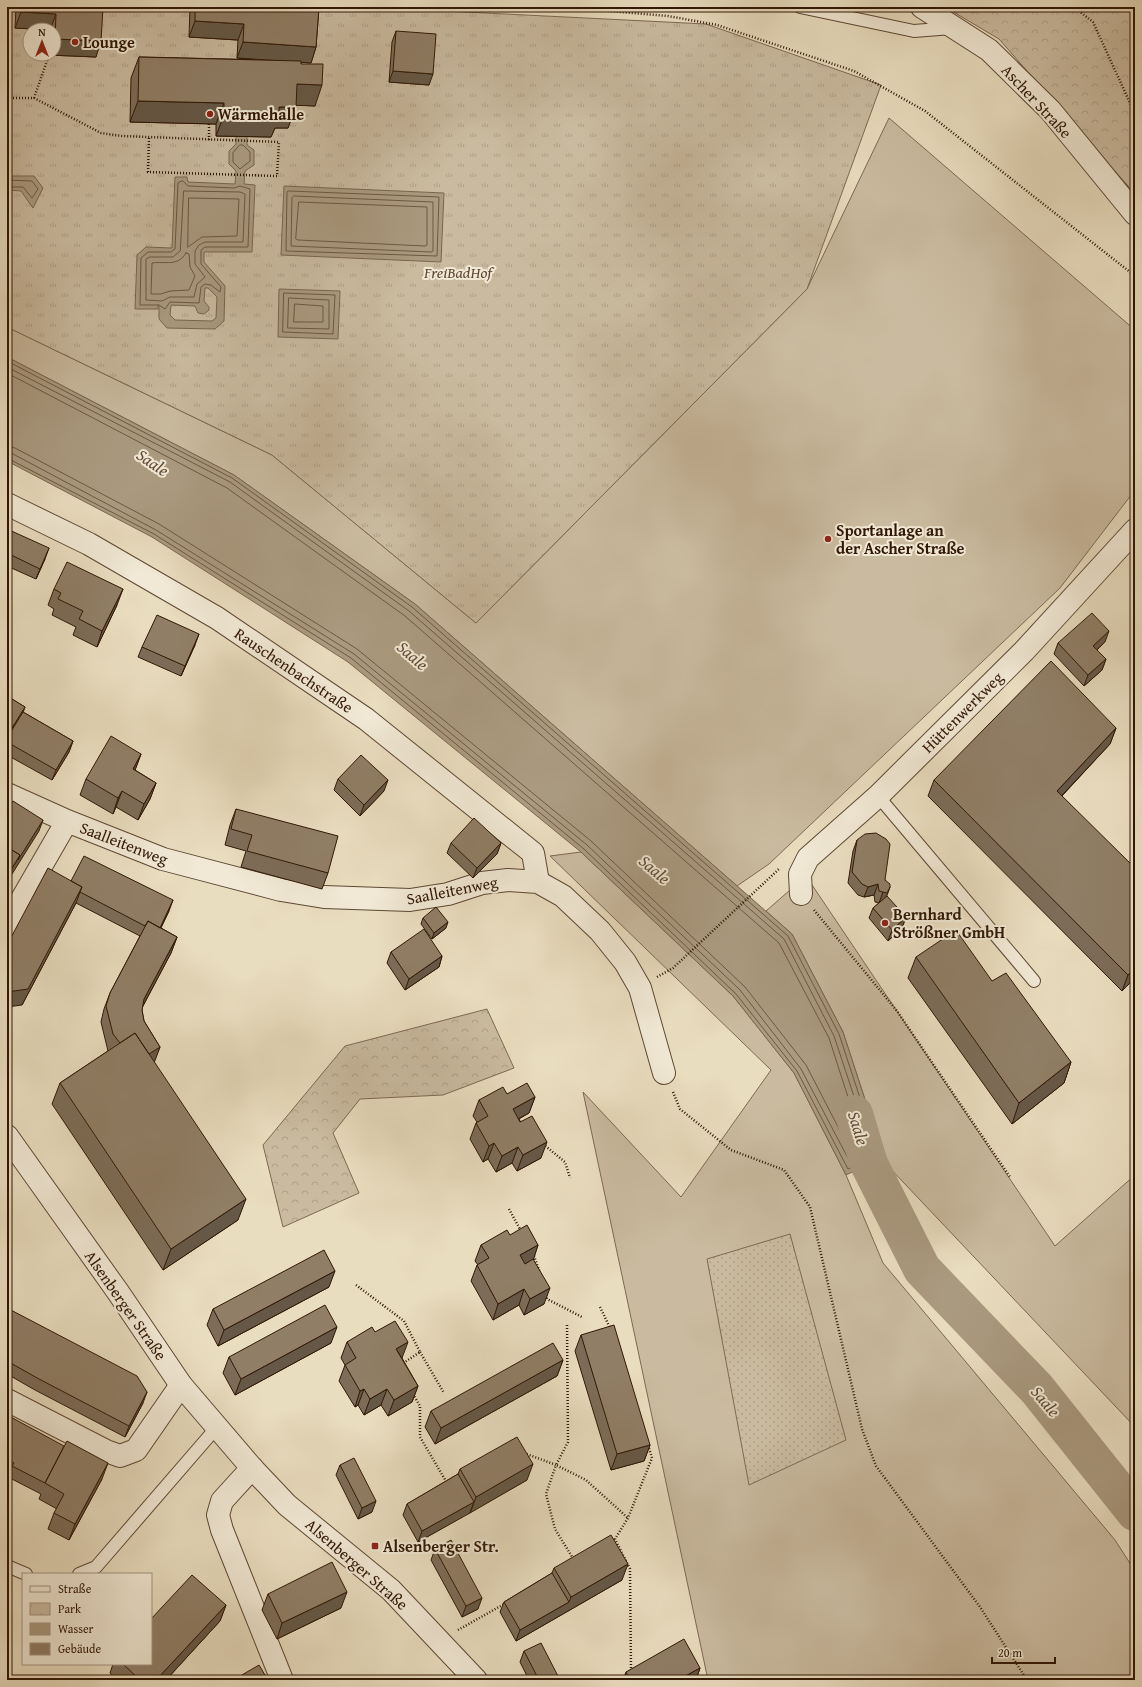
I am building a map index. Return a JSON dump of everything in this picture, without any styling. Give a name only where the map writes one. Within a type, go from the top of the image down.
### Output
[{"type":"street","name":"Ascher Straße","points":[[922,7],[989,50],[1050,110],[1135,214]]},
{"type":"street","name":"Rauschenbachstraße","points":[[7,504],[89,544],[217,618],[366,719],[533,853],[538,882]]},
{"type":"street","name":"Hüttenwerkweg","points":[[801,894],[800,874],[808,858],[878,796],[1024,651],[1135,530]]},
{"type":"street","name":"Saalleitenweg","points":[[7,794],[67,821],[163,860],[282,890],[324,897],[410,900],[448,894],[482,883],[508,880],[538,882],[563,896],[600,932],[625,962],[640,988],[664,1073]]},
{"type":"street","name":"Saalleitenweg","points":[[7,925],[67,821]]},
{"type":"street","name":"Alsenberger Straße","points":[[7,1136],[118,1292],[181,1385],[252,1468],[287,1505],[391,1590],[440,1640],[476,1680]]},
{"type":"street","points":[[7,1400],[106,1451],[120,1456],[136,1450],[181,1385]]},
{"type":"street","points":[[252,1468],[222,1501],[218,1515],[222,1530],[282,1680]]},
{"type":"lane","points":[[800,7],[914,31],[956,28]]},
{"type":"lane","points":[[878,796],[1034,981]]},
{"type":"lane","points":[[81,1573],[96,1567],[217,1426]]},
{"type":"lane","points":[[7,1566],[24,1573]]},
{"type":"path","points":[[560,7],[668,16],[717,25],[854,71],[925,111],[1135,276]]},
{"type":"path","points":[[1074,7],[1093,22],[1135,114]]},
{"type":"path","points":[[34,98],[47,62]]},
{"type":"path","points":[[7,98],[34,98],[101,133],[149,137],[279,142],[277,176],[148,172],[149,137]]},
{"type":"path","points":[[209,124],[209,140]]},
{"type":"path","points":[[673,968],[762,886]]},
{"type":"path","points":[[801,894],[897,1010],[1010,1177]]},
{"type":"path","points":[[664,1073],[680,1109],[731,1150],[784,1170],[810,1207],[862,1429],[876,1466],[980,1607],[1027,1680]]},
{"type":"path","points":[[540,1140],[543,1145],[565,1162],[570,1178]]},
{"type":"path","points":[[508,1209],[523,1234]]},
{"type":"path","points":[[530,1247],[537,1260],[541,1275]]},
{"type":"path","points":[[356,1285],[404,1321],[444,1393]]},
{"type":"path","points":[[545,1291],[547,1299],[582,1317]]},
{"type":"path","points":[[600,1307],[613,1333]]},
{"type":"path","points":[[567,1325],[568,1442],[556,1465],[546,1494],[555,1529],[575,1562]]},
{"type":"path","points":[[397,1367],[420,1352]]},
{"type":"path","points":[[412,1393],[420,1406],[420,1437],[446,1483],[453,1480]]},
{"type":"path","points":[[608,1543],[615,1539],[628,1518],[652,1458],[648,1443]]},
{"type":"path","points":[[517,1451],[556,1465],[586,1480],[628,1518]]},
{"type":"path","points":[[615,1539],[630,1569],[631,1671]]},
{"type":"path","points":[[440,1640],[508,1602]]},
{"type":"green space","name":"FreiBadHof","points":[[7,7],[365,7],[706,24],[881,85],[807,289],[476,623],[272,455],[7,327]]},
{"type":"green space","points":[[945,7],[1135,7],[1135,194],[999,39]]},
{"type":"green space","name":"Sportanlage an der Ascher Straße","points":[[889,118],[1135,330],[1135,490],[1060,588],[769,864],[737,886],[415,604],[234,475],[7,357],[7,327],[272,455],[476,623],[807,289]]},
{"type":"green space","points":[[581,852],[733,996],[794,1073],[846,1175],[883,1263],[1115,1540],[1135,1571],[1135,1680],[708,1680],[583,1092],[681,1197],[771,1070],[550,856]]},
{"type":"green space","points":[[806,876],[1055,1246],[1135,1175],[1135,1427],[886,1164],[843,1032],[792,934],[766,911]]},
{"type":"green space","points":[[487,1009],[514,1068],[443,1095],[360,1099],[333,1133],[359,1193],[283,1227],[263,1145],[345,1046]]},
{"type":"green space","points":[[790,1234],[846,1440],[749,1485],[707,1259]]},
{"type":"water","points":[[236,128],[247,128],[247,145],[254,150],[254,165],[245,171],[244,184],[255,185],[252,252],[204,252],[204,262],[225,286],[224,321],[215,329],[167,328],[159,319],[159,305],[158,309],[135,309],[137,255],[146,247],[172,248],[175,177],[187,177],[188,182],[235,184],[236,171],[229,164],[229,151],[236,144]],"holes":[[[205,288],[208,288],[217,297],[216,318],[212,321],[175,320],[170,315],[171,305],[195,306],[198,313],[204,314],[209,310],[209,307],[204,301]]]},
{"type":"water","points":[[7,176],[34,176],[43,188],[33,208],[21,191],[9,190],[7,200]]},
{"type":"water","points":[[284,186],[444,193],[441,262],[281,255]]},
{"type":"water","points":[[279,289],[340,291],[338,339],[278,337]]},
{"type":"water","points":[[7,357],[234,475],[415,604],[792,934],[843,1032],[886,1164],[869,1164],[846,1175],[794,1073],[733,996],[581,852],[348,662],[152,537],[7,461]]},
{"type":"building","points":[[21,7],[103,7],[101,41],[62,39],[62,22],[56,22],[56,14],[21,12]]},
{"type":"building","points":[[195,7],[319,7],[316,47],[243,42],[244,24],[195,21]]},
{"type":"building","points":[[396,31],[436,34],[433,74],[393,71]]},
{"type":"building","points":[[139,57],[301,61],[301,64],[323,64],[322,85],[297,84],[296,107],[279,107],[279,116],[224,115],[224,103],[138,101]]},
{"type":"building","points":[[7,529],[49,548],[40,569],[7,553]]},
{"type":"building","points":[[67,562],[123,589],[102,631],[79,619],[83,611],[58,599],[61,593],[54,589]]},
{"type":"building","points":[[1092,613],[1109,631],[1093,646],[1106,659],[1088,675],[1058,643]]},
{"type":"building","points":[[157,615],[199,634],[185,666],[142,647]]},
{"type":"building","points":[[1051,661],[1116,728],[1057,791],[1135,868],[1135,968],[1128,975],[934,780]]},
{"type":"building","points":[[7,696],[25,707],[7,736]]},
{"type":"building","points":[[23,712],[73,741],[56,770],[7,742],[7,738]]},
{"type":"building","points":[[111,736],[141,754],[133,769],[156,783],[144,804],[122,791],[118,798],[86,779]]},
{"type":"building","points":[[361,755],[388,780],[364,805],[338,779]]},
{"type":"building","points":[[13,801],[43,820],[18,860],[20,855],[7,847],[7,811]]},
{"type":"building","points":[[236,809],[338,836],[328,873],[247,851],[252,835],[231,829]]},
{"type":"building","points":[[474,818],[501,843],[477,868],[451,843]]},
{"type":"building","points":[[876,833],[886,839],[890,844],[885,880],[890,884],[887,893],[879,891],[878,884],[868,887],[862,884],[852,872],[857,840],[865,834]]},
{"type":"building","points":[[7,847],[20,855],[7,876]]},
{"type":"building","points":[[84,856],[173,900],[160,928],[148,921],[145,926],[80,892],[82,887],[71,881]]},
{"type":"building","points":[[48,868],[82,887],[28,989],[7,992],[7,945]]},
{"type":"building","points":[[887,896],[906,917],[892,930],[873,908]]},
{"type":"building","points":[[436,907],[448,922],[434,933],[423,918]]},
{"type":"building","points":[[148,921],[177,937],[144,999],[142,1010],[144,1021],[160,1047],[149,1054],[135,1033],[120,1043],[113,1034],[106,1006],[110,993]]},
{"type":"building","points":[[424,929],[442,956],[409,979],[391,952]]},
{"type":"building","points":[[956,930],[992,981],[1006,973],[1071,1062],[1019,1103],[916,957]]},
{"type":"building","points":[[135,1033],[246,1199],[171,1249],[60,1083]]},
{"type":"building","points":[[527,1083],[535,1097],[513,1109],[520,1122],[532,1116],[547,1142],[523,1155],[518,1147],[502,1156],[494,1143],[489,1146],[476,1123],[488,1116],[479,1100],[503,1087],[507,1094]]},
{"type":"building","points":[[527,1225],[538,1245],[520,1255],[525,1264],[533,1259],[550,1288],[530,1299],[524,1289],[498,1304],[477,1265],[489,1258],[481,1245],[507,1230],[510,1235]]},
{"type":"building","points":[[324,1250],[335,1271],[224,1330],[213,1309]]},
{"type":"building","points":[[325,1305],[337,1327],[241,1379],[229,1357]]},
{"type":"building","points":[[7,1308],[137,1376],[147,1392],[129,1426],[7,1361]]},
{"type":"building","points":[[395,1321],[408,1342],[396,1349],[418,1386],[394,1400],[387,1389],[370,1399],[364,1389],[360,1391],[345,1365],[356,1358],[347,1342],[372,1327],[375,1332]]},
{"type":"building","points":[[614,1325],[650,1445],[617,1454],[581,1335]]},
{"type":"building","points":[[553,1343],[563,1360],[441,1428],[431,1411]]},
{"type":"building","points":[[7,1415],[64,1446],[45,1483],[12,1466],[14,1463],[7,1460]]},
{"type":"building","points":[[517,1437],[533,1464],[476,1497],[460,1469]]},
{"type":"building","points":[[67,1441],[108,1463],[75,1524],[54,1513],[64,1494],[45,1483]]},
{"type":"building","points":[[354,1458],[376,1501],[362,1508],[340,1465]]},
{"type":"building","points":[[458,1474],[474,1502],[422,1531],[407,1504]]},
{"type":"building","points":[[611,1535],[628,1564],[571,1597],[554,1568]]},
{"type":"building","points":[[451,1540],[482,1598],[466,1606],[435,1549]]},
{"type":"building","points":[[332,1562],[347,1592],[282,1623],[268,1594]]},
{"type":"building","points":[[552,1573],[569,1602],[520,1630],[504,1602]]},
{"type":"building","points":[[192,1575],[226,1605],[156,1680],[140,1680],[124,1665],[152,1665],[152,1618]]},
{"type":"building","points":[[684,1639],[700,1668],[678,1680],[630,1680],[626,1672]]},
{"type":"building","points":[[541,1643],[560,1680],[539,1680],[524,1651]]},
{"type":"building","points":[[259,1665],[268,1680],[235,1680],[235,1679]]},
{"type":"building","points":[[455,1675],[460,1680],[450,1680]]},
{"type":"building","points":[[624,1677],[626,1680],[619,1680]]},
{"type":"waterway","name":"Saale","points":[[854,1114],[869,1164],[922,1269],[1037,1389],[1135,1512]]},
{"type":"place","name":"Lounge","points":[[75,42]]},
{"type":"place","name":"Wärmehalle","points":[[210,114]]},
{"type":"place","name":"Sportanlage an der Ascher Straße","points":[[828,539]]},
{"type":"place","name":"Bernhard Strößner GmbH","points":[[885,923]]},
{"type":"place","name":"Alsenberger Str.","points":[[375,1546]]}]
